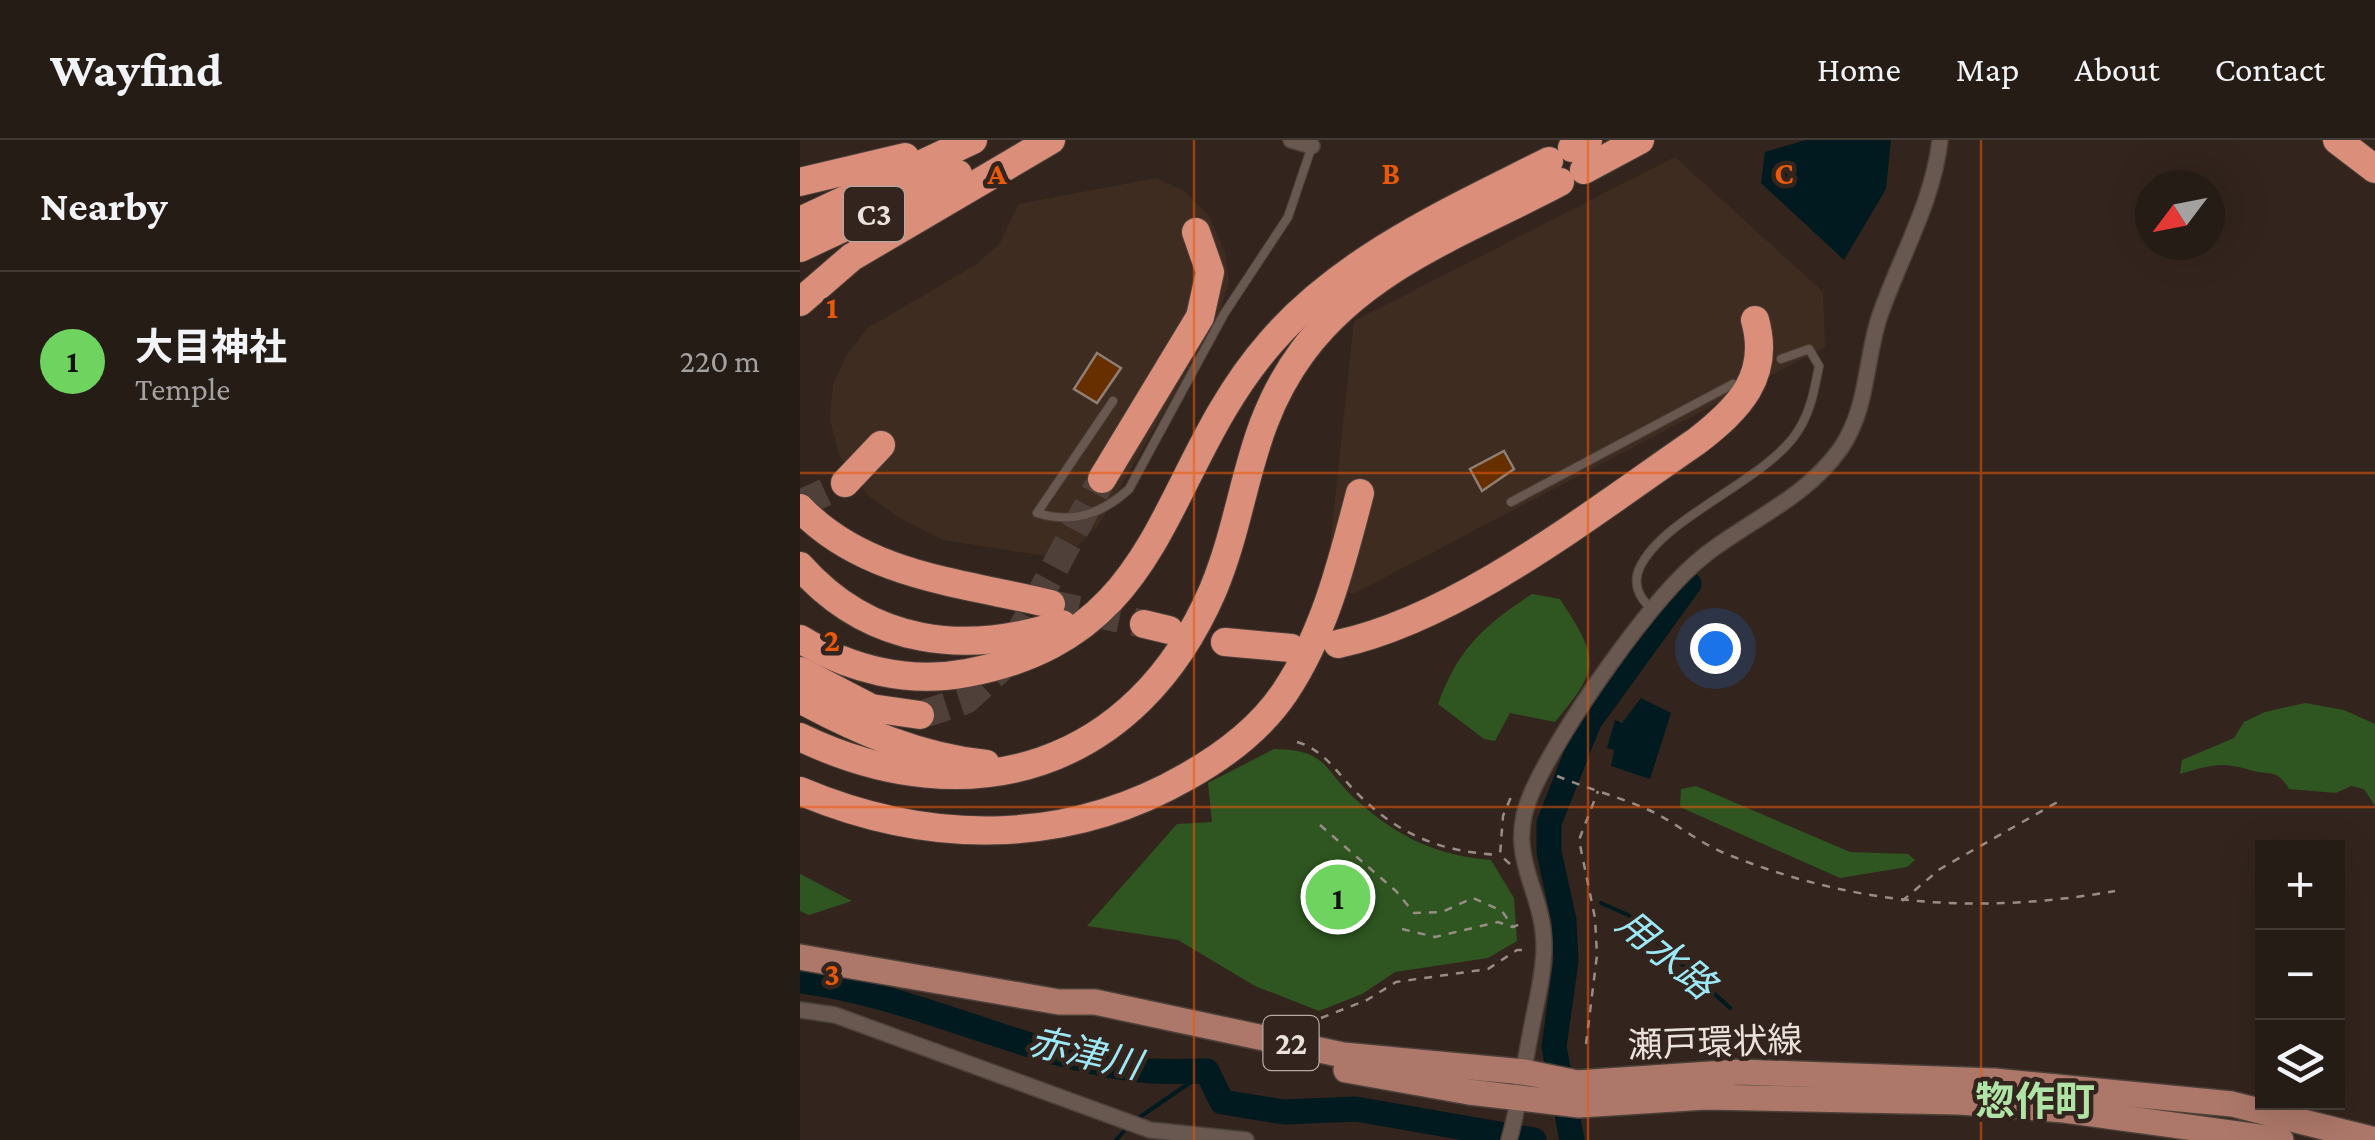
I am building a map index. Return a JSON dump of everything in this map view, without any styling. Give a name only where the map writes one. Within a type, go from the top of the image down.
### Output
[{"type":"highway","name":"C3","points":[[800,248],[945,164],[973,140]]},
{"type":"highway","name":"C3","points":[[800,222],[945,164],[1026,140]]},
{"type":"highway","points":[[800,182],[880,165],[945,164],[1051,140]]},
{"type":"highway","points":[[800,639],[837,659],[886,674],[932,677],[965,674],[1020,658],[1060,640],[1108,607],[1132,576],[1218,416],[1254,363],[1294,318],[1391,246],[1571,160],[1640,140]]},
{"type":"highway","points":[[2337,140],[2375,169]]},
{"type":"highway","points":[[2364,140],[2375,148]]},
{"type":"highway","points":[[800,737],[857,760],[936,778],[1004,771],[1052,756],[1094,736],[1132,710],[1161,678],[1188,637],[1222,565],[1262,424],[1290,372],[1321,329],[1359,292],[1399,264],[1571,160]]},
{"type":"highway","points":[[800,302],[852,257],[945,164]]},
{"type":"highway","points":[[1102,478],[1200,318],[1210,272],[1196,232]]},
{"type":"highway","points":[[1338,644],[1389,631],[1442,606],[1696,442],[1732,413],[1757,376],[1761,348],[1755,320]]},
{"type":"highway","points":[[846,482],[881,444]]},
{"type":"highway","points":[[800,791],[852,812],[908,826],[995,832],[1087,820],[1168,788],[1236,744],[1283,696],[1332,597],[1360,493]]},
{"type":"highway","points":[[800,508],[834,540],[882,564],[1051,604]]},
{"type":"highway","points":[[800,566],[831,597],[867,620],[908,636],[946,643],[1004,639],[1060,625],[1105,602],[1132,576]]},
{"type":"highway","points":[[1226,642],[1290,648]]},
{"type":"highway","points":[[800,671],[872,708],[920,715]]},
{"type":"highway","points":[[800,698],[879,738],[939,756],[986,764],[1052,756]]},
{"type":"main road","name":"瀬戸環状線","points":[[800,956],[1059,1002],[1095,1002],[1530,1094],[1960,1102],[2082,1112],[2281,1140]]},
{"type":"main road","name":"瀬戸環状線","points":[[1578,1094],[1740,1072],[1994,1080],[2232,1104],[2375,1140]]},
{"type":"street","points":[[1291,140],[1313,143]]},
{"type":"street","points":[[1510,1140],[1530,1094],[1544,946],[1540,916],[1522,862],[1524,810],[1542,770],[1652,610],[1691,567],[1788,502],[1842,446],[1861,407],[1877,324],[1932,184],[1940,140]]},
{"type":"street","points":[[800,1010],[835,1015],[1120,1118],[1143,1132],[1246,1140]]},
{"type":"lane","points":[[1113,400],[1037,513],[1082,517],[1106,507],[1129,489],[1236,294],[1288,217],[1313,143]]},
{"type":"lane","points":[[1652,610],[1640,596],[1636,578],[1648,554],[1773,458],[1804,421],[1816,384],[1815,356],[1801,348],[1781,358]]},
{"type":"lane","points":[[1510,502],[1733,384]]},
{"type":"path","points":[[1297,742],[1324,756],[1361,798],[1422,842],[1456,852],[1500,855],[1509,864],[1522,862]]},
{"type":"path","points":[[1542,770],[1653,812],[1723,852],[1806,880],[1900,902],[1986,905],[2060,901],[2115,891]]},
{"type":"path","points":[[1586,1044],[1597,955],[1595,918],[1579,840],[1599,790]]},
{"type":"path","points":[[1500,855],[1503,816],[1511,797]]},
{"type":"path","points":[[1900,902],[1940,869],[2061,800]]},
{"type":"path","points":[[1320,826],[1396,891],[1414,913],[1442,912],[1473,898],[1502,912],[1513,927]]},
{"type":"path","points":[[1402,929],[1435,937],[1498,922],[1513,927],[1540,916]]},
{"type":"path","points":[[1321,1018],[1367,1000],[1396,982],[1488,970],[1517,950],[1544,946]]},
{"type":"shaded area","points":[[1675,157],[1823,292],[1825,347],[1353,594],[1326,584],[1354,321]]},
{"type":"shaded area","points":[[1156,178],[1184,191],[1209,216],[1225,252],[1229,283],[1216,322],[1099,524],[1065,559],[943,540],[898,517],[868,495],[839,455],[830,420],[833,385],[846,356],[868,328],[977,264],[1000,243],[1019,204]]},
{"type":"green space","points":[[1532,594],[1560,599],[1588,650],[1587,675],[1555,722],[1510,713],[1495,741],[1484,739],[1438,704],[1474,640]]},
{"type":"green space","points":[[2305,703],[2344,710],[2375,724],[2375,806],[2364,789],[2351,786],[2336,793],[2289,789],[2276,775],[2231,766],[2208,766],[2180,774],[2182,760],[2234,738],[2244,722],[2265,712]]},
{"type":"green space","points":[[1274,749],[1293,750],[1316,758],[1360,803],[1405,835],[1454,854],[1491,860],[1514,898],[1517,941],[1488,958],[1395,972],[1362,994],[1319,1011],[1255,986],[1178,940],[1087,926],[1177,824],[1212,822],[1208,783]]},
{"type":"green space","points":[[1696,786],[1850,852],[1908,854],[1915,860],[1907,867],[1840,878],[1680,807],[1681,789]]},
{"type":"green space","points":[[800,874],[852,901],[809,915],[800,911]]},
{"type":"water","points":[[1806,140],[1891,140],[1886,189],[1844,260],[1761,183],[1765,152]]},
{"type":"water","points":[[1641,698],[1671,713],[1650,779],[1611,766],[1614,750],[1607,748],[1615,720],[1622,723]]},
{"type":"building","points":[[1097,353],[1121,368],[1097,403],[1074,389]]},
{"type":"building","points":[[1504,451],[1514,469],[1482,491],[1470,469]]},
{"type":"building","points":[[1355,885],[1358,899],[1320,907],[1317,895]]},
{"type":"waterway","points":[[1572,1140],[1554,1047],[1566,961],[1564,920],[1549,852],[1549,823],[1589,722],[1689,584]]},
{"type":"waterway","name":"用水路","points":[[1601,903],[1628,915],[1730,1008]]},
{"type":"waterway","name":"赤津川","points":[[800,981],[883,998],[1088,1061],[1139,1070],[1207,1071],[1222,1102],[1284,1112],[1356,1109],[1534,1140]]},
{"type":"waterway","points":[[1137,1119],[1207,1071]]},
{"type":"waterway","points":[[1116,1140],[1126,1129]]},
{"type":"tunnel","points":[[920,715],[966,700],[1001,668],[1102,479]]},
{"type":"tunnel","points":[[800,504],[845,483]]},
{"type":"tunnel","points":[[1051,604],[1144,624]]},
{"type":"place","name":"大目神社","points":[[1338,897]]},
{"type":"district","name":"惣作町","points":[[2035,1101]]}]
